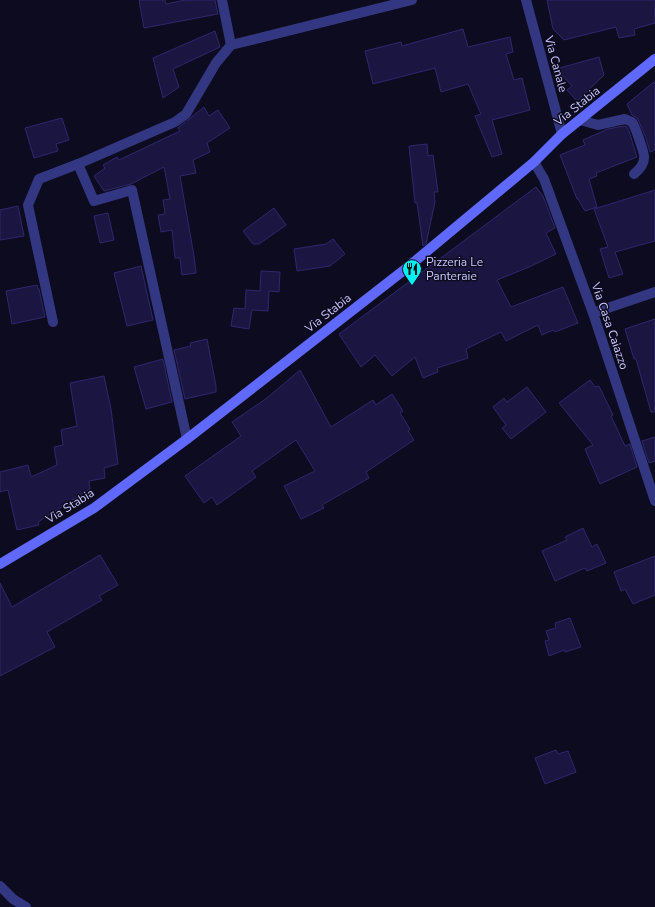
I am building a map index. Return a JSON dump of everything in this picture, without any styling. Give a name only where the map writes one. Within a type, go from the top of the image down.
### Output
[{"type":"main road","name":"Via Stabia","points":[[0,564],[94,508],[187,439],[408,267],[534,162],[562,134],[655,59]]},
{"type":"street","points":[[222,0],[231,45]]},
{"type":"street","points":[[53,322],[28,205],[39,180],[175,122],[186,114],[216,63],[231,45],[412,0]]},
{"type":"street","name":"Via Canale","points":[[526,0],[562,134]]},
{"type":"street","points":[[580,120],[598,125],[624,119],[632,122],[635,127],[644,158],[640,169],[634,174]]},
{"type":"street","name":"Via Casa Caiazzo","points":[[534,162],[544,179],[593,313],[655,501]]},
{"type":"street","points":[[78,164],[94,202],[132,190],[187,439]]},
{"type":"street","points":[[593,313],[655,292]]},
{"type":"street","points":[[0,886],[13,899],[26,907]]},
{"type":"building","points":[[139,0],[165,0],[166,4],[185,0],[215,0],[218,14],[144,28]]},
{"type":"building","points":[[547,0],[655,0],[655,23],[634,29],[635,35],[619,38],[616,27],[564,40],[553,29]]},
{"type":"building","points":[[463,29],[468,47],[510,37],[513,52],[506,54],[514,80],[522,78],[530,110],[492,120],[502,154],[492,157],[475,116],[481,114],[468,84],[441,92],[435,68],[373,84],[365,51],[401,42],[402,46]]},
{"type":"building","points":[[215,31],[220,47],[173,69],[179,87],[163,98],[153,58]]},
{"type":"building","points":[[599,57],[604,75],[577,101],[567,90],[572,86],[556,69]]},
{"type":"building","points":[[655,81],[655,150],[650,152],[639,122],[637,118],[632,115],[627,104]]},
{"type":"building","points":[[204,107],[209,116],[218,110],[230,128],[207,143],[210,152],[193,160],[196,173],[180,176],[196,273],[182,275],[180,258],[175,258],[172,230],[161,232],[158,215],[165,214],[163,200],[170,199],[164,167],[131,184],[104,191],[94,176],[105,168],[103,165],[117,157],[119,160],[180,131],[178,128]]},
{"type":"building","points":[[62,118],[69,140],[56,144],[58,151],[34,158],[25,128]]},
{"type":"building","points":[[624,126],[627,127],[629,131],[637,157],[596,173],[597,176],[589,179],[597,207],[585,211],[577,199],[560,155],[585,145],[583,140],[608,129]]},
{"type":"building","points":[[427,144],[428,156],[433,155],[438,192],[434,192],[435,202],[426,244],[423,246],[417,203],[415,203],[409,146]]},
{"type":"building","points":[[536,187],[543,196],[555,228],[546,233],[556,254],[497,280],[511,307],[563,287],[578,323],[555,332],[553,330],[542,335],[538,325],[506,341],[501,332],[466,349],[468,358],[437,368],[438,372],[423,378],[415,357],[392,376],[375,355],[361,367],[339,334]]},
{"type":"building","points":[[655,190],[655,241],[615,252],[623,274],[609,278],[600,249],[608,247],[594,209]]},
{"type":"building","points":[[18,206],[24,236],[0,240],[0,210]]},
{"type":"building","points":[[274,208],[286,225],[259,244],[253,244],[243,231]]},
{"type":"building","points":[[108,213],[114,240],[100,243],[94,216]]},
{"type":"building","points":[[333,239],[345,254],[330,266],[297,271],[294,249],[326,244]]},
{"type":"building","points":[[141,266],[153,320],[127,326],[114,273]]},
{"type":"building","points":[[261,271],[280,272],[279,292],[269,291],[268,311],[252,310],[249,329],[231,326],[234,308],[245,309],[246,290],[260,291]]},
{"type":"building","points":[[37,285],[45,317],[12,324],[6,291]]},
{"type":"building","points":[[655,319],[655,412],[651,412],[636,359],[634,359],[625,329]]},
{"type":"building","points":[[207,339],[216,392],[185,399],[174,350],[191,346],[190,343]]},
{"type":"building","points":[[163,359],[172,402],[146,409],[134,367]]},
{"type":"building","points":[[300,370],[331,427],[373,400],[376,405],[392,394],[403,411],[400,413],[410,429],[408,431],[414,440],[366,472],[369,478],[322,505],[324,508],[301,519],[284,486],[315,471],[296,440],[252,471],[256,477],[217,505],[212,497],[204,503],[185,476],[241,436],[232,422],[267,398]]},
{"type":"building","points":[[104,376],[111,409],[118,464],[104,468],[105,478],[89,481],[90,489],[38,522],[39,525],[17,530],[8,490],[0,492],[0,472],[28,465],[31,477],[57,465],[54,447],[63,445],[61,430],[77,426],[70,383]]},
{"type":"building","points":[[590,380],[595,387],[599,386],[613,415],[611,416],[625,446],[630,444],[637,467],[600,484],[585,449],[593,445],[559,403]]},
{"type":"building","points":[[527,387],[546,412],[511,439],[502,428],[506,425],[493,407],[504,398],[507,402]]},
{"type":"building","points":[[655,437],[655,461],[649,463],[642,441]]},
{"type":"building","points":[[583,528],[592,547],[597,544],[606,563],[587,571],[585,568],[555,581],[542,551],[567,540],[565,537]]},
{"type":"building","points":[[100,555],[118,585],[99,596],[102,600],[47,632],[55,647],[0,676],[0,583],[12,607]]},
{"type":"building","points":[[655,556],[655,595],[633,604],[625,589],[621,591],[614,572]]},
{"type":"building","points":[[570,618],[581,647],[565,652],[564,650],[549,656],[545,641],[549,640],[546,631],[556,628],[555,623]]},
{"type":"building","points":[[556,750],[558,754],[568,751],[576,772],[545,784],[535,758]]},
{"type":"place","name":"Pizzeria Le Panteraie","points":[[412,286]]}]
